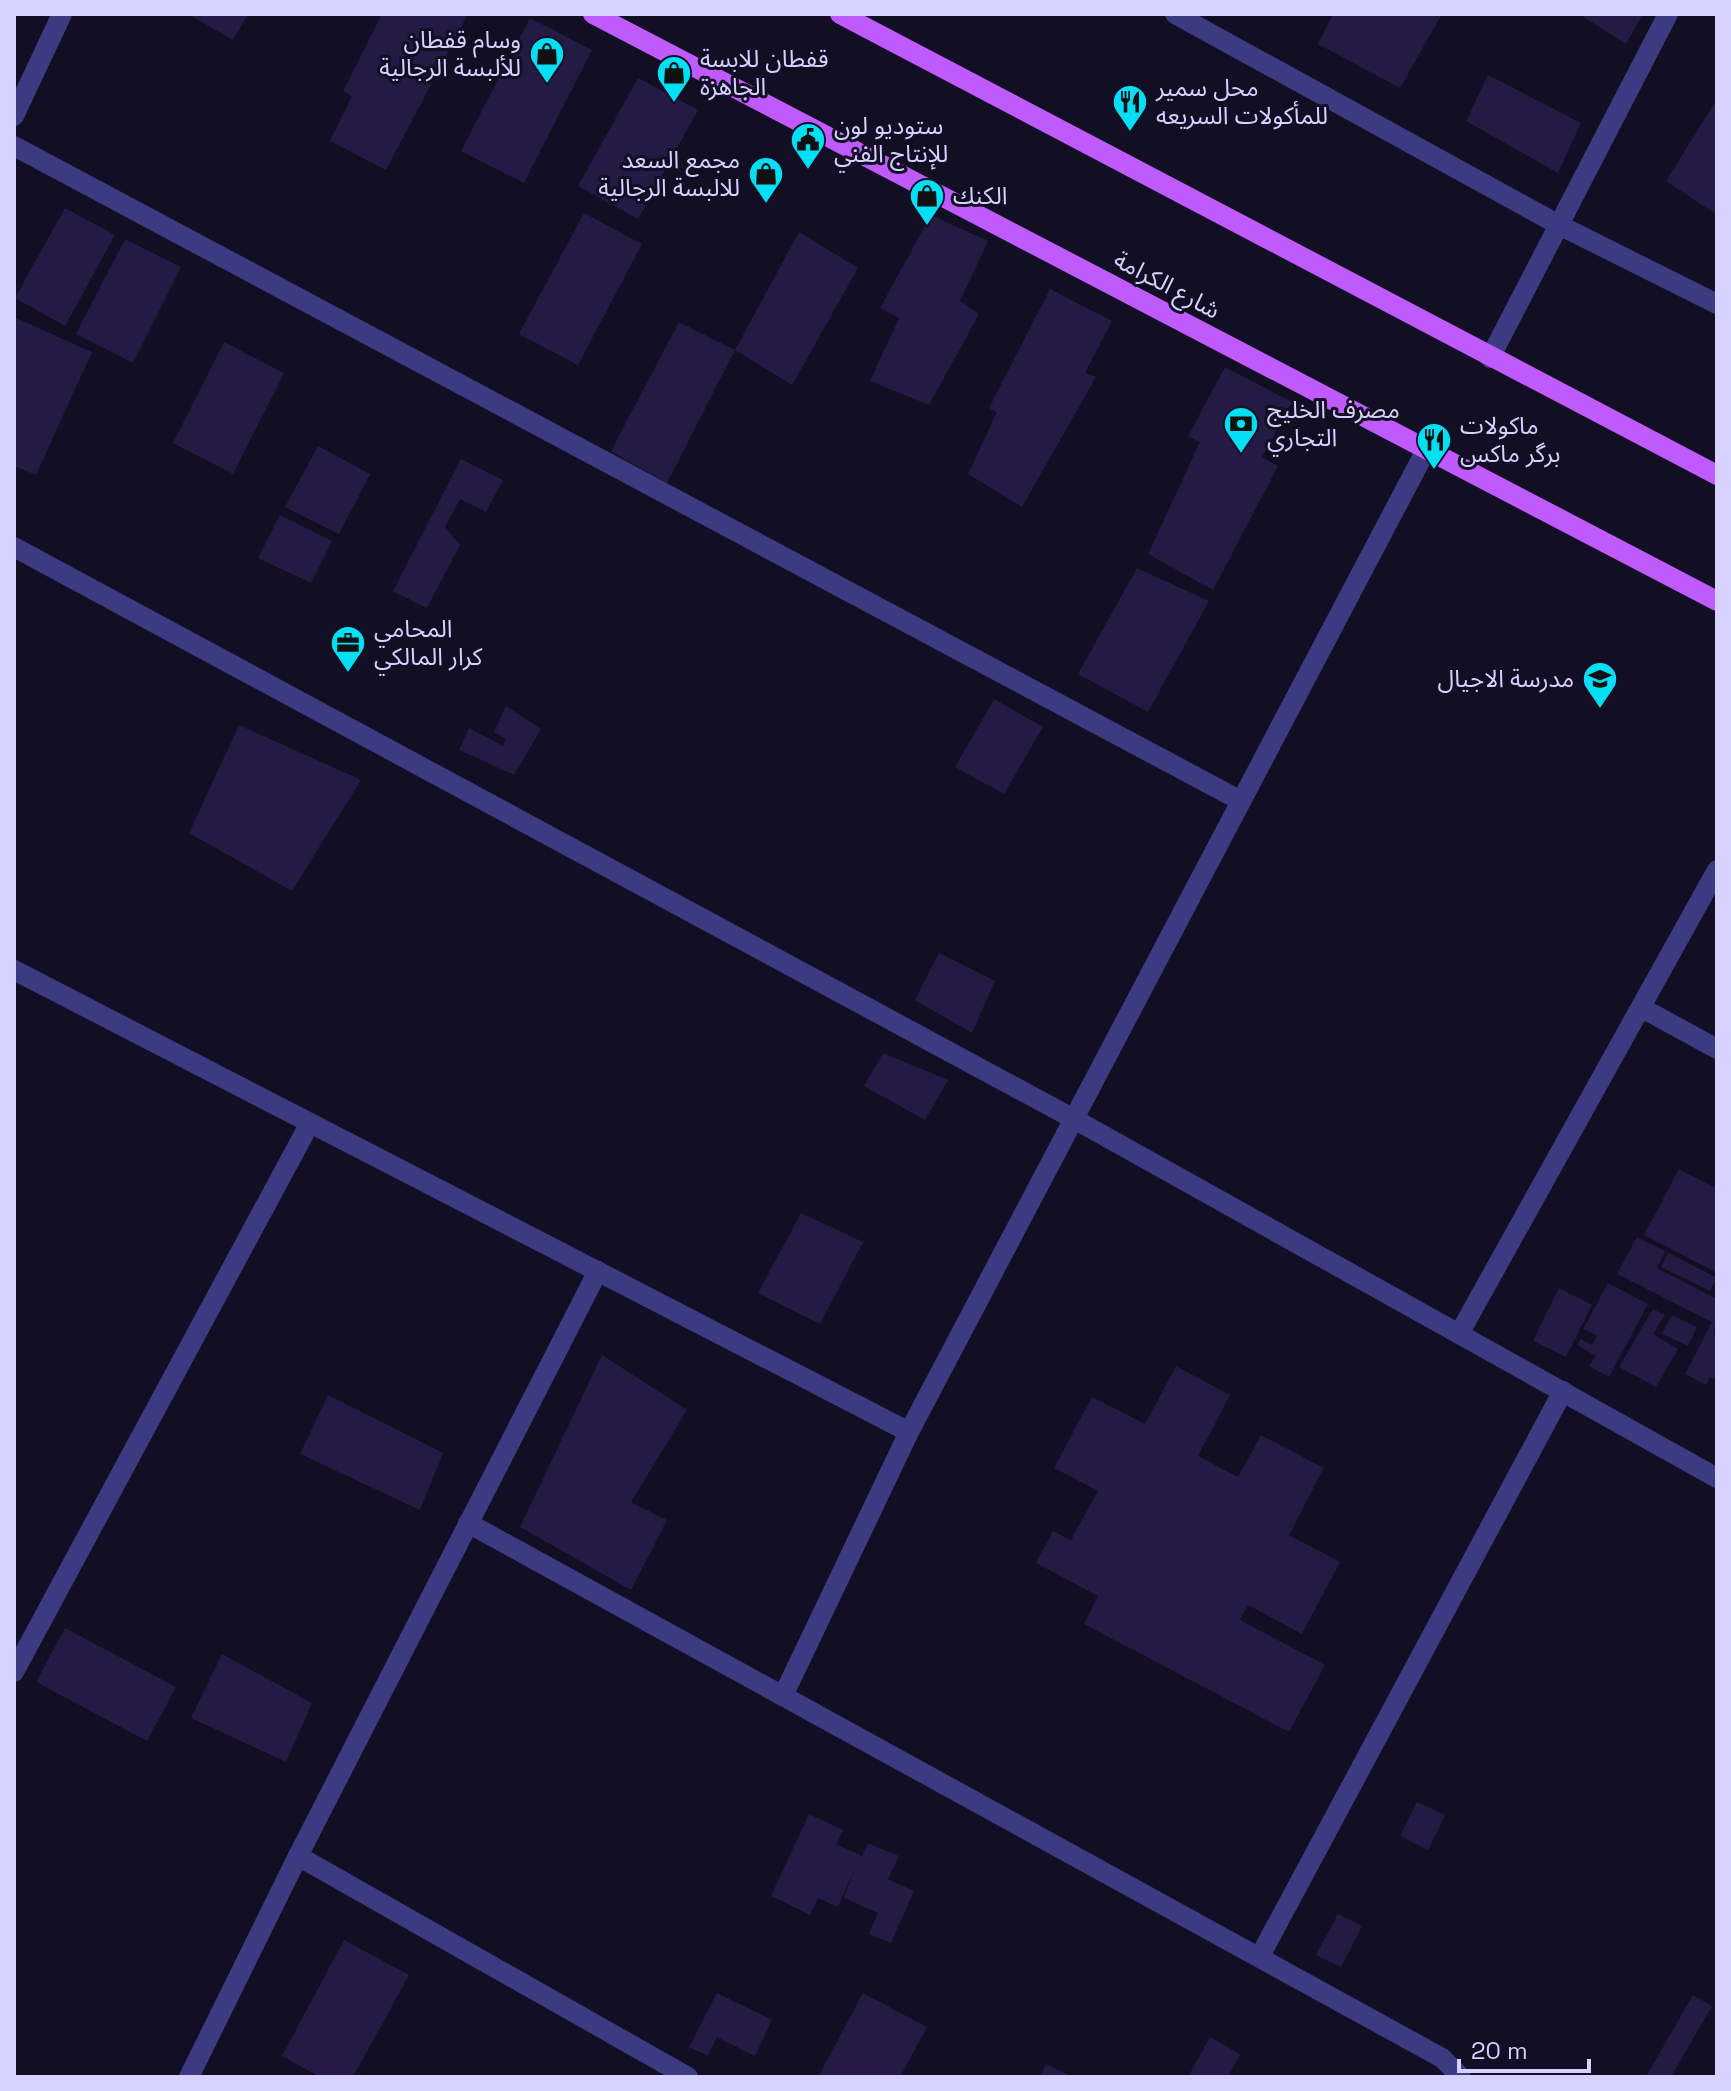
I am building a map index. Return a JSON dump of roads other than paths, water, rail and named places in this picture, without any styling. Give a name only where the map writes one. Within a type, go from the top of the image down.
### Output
[{"type":"main road","name":"شارع الكرامة","points":[[593,14],[1717,601]]},
{"type":"main road","points":[[840,14],[1717,475]]},
{"type":"street","points":[[14,116],[62,14]]},
{"type":"street","points":[[1175,14],[1559,225],[1717,304]]},
{"type":"street","points":[[1490,358],[1668,14]]},
{"type":"street","points":[[14,146],[1241,801]]},
{"type":"street","points":[[783,1696],[909,1432],[1426,450]]},
{"type":"street","points":[[14,547],[1074,1119],[1717,1478]]},
{"type":"street","points":[[1459,1334],[1717,870]]},
{"type":"street","points":[[14,970],[909,1432]]},
{"type":"street","points":[[1642,1008],[1717,1049]]},
{"type":"street","points":[[14,1672],[310,1123]]},
{"type":"street","points":[[189,2077],[298,1856],[598,1271]]},
{"type":"street","points":[[1260,1956],[1563,1391]]},
{"type":"street","points":[[468,1523],[1260,1956],[1442,2058],[1461,2077]]},
{"type":"street","points":[[298,1856],[688,2077]]},
{"type":"place","name":"وسام قفطان للألبسة الرجالية","points":[[547,85]]},
{"type":"place","name":"قفطان للابسة الجاهزة","points":[[674,104]]},
{"type":"place","name":"محل سمير للمأكولات السريعه","points":[[1130,133]]},
{"type":"place","name":"ستوديو لون للإنتاج الفني","points":[[808,171]]},
{"type":"place","name":"مجمع السعد للالبسة الرجالية","points":[[766,205]]},
{"type":"place","name":"الكنك","points":[[927,227]]},
{"type":"place","name":"مصرف الخليج التجاري","points":[[1241,455]]},
{"type":"place","name":"ماكولات برگر ماكس","points":[[1434,471]]},
{"type":"place","name":"المحامي كرار المالكي","points":[[348,674]]},
{"type":"place","name":"مدرسة الاجيال","points":[[1600,710]]}]
